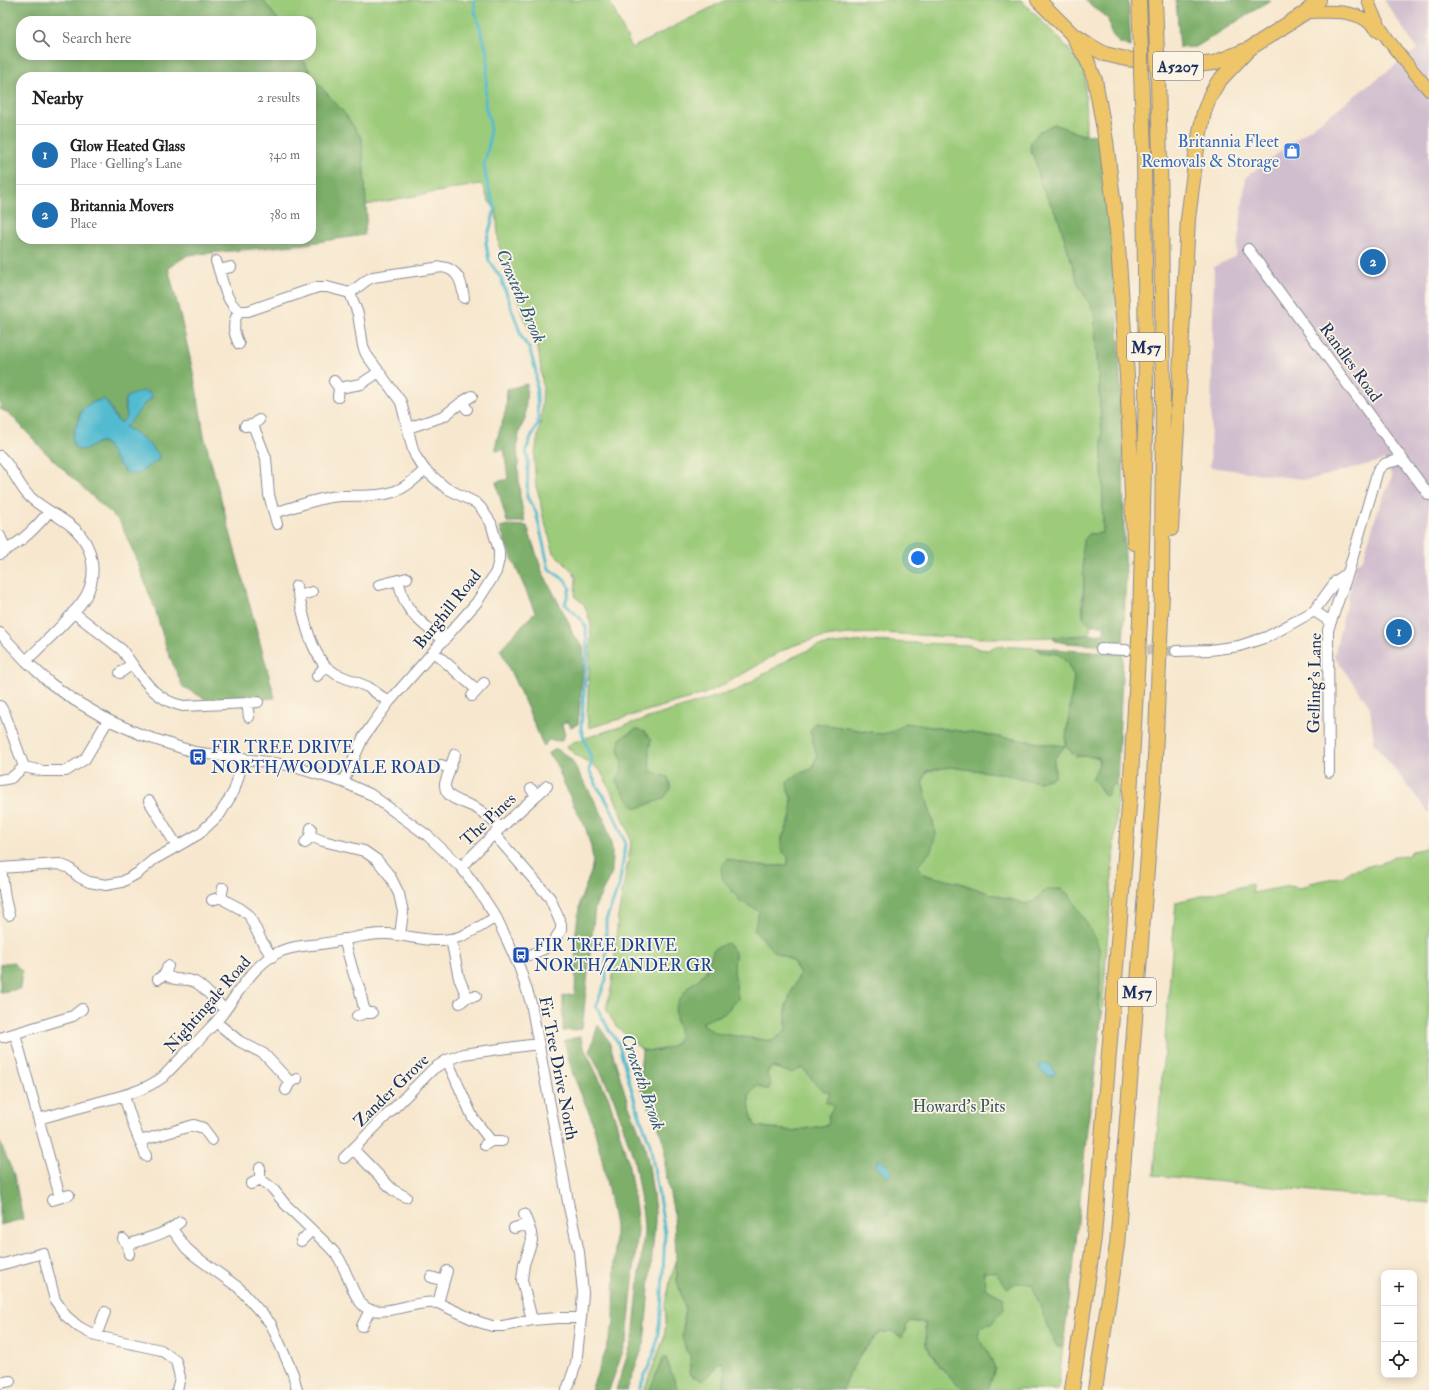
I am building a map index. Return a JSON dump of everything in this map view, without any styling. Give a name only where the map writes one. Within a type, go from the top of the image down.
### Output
[{"type":"highway","name":"A5207","points":[[1038,0],[1071,33],[1094,48],[1115,57],[1177,66],[1195,66],[1214,63],[1249,49],[1306,12],[1319,0]]},
{"type":"highway","name":"M57","points":[[1072,1390],[1094,1237],[1130,795],[1140,621],[1146,394],[1144,181],[1139,0]]},
{"type":"highway","name":"M57","points":[[1095,1390],[1117,1237],[1154,781],[1162,592],[1163,378],[1161,211],[1155,0]]},
{"type":"highway","points":[[1071,33],[1087,60],[1096,87],[1106,141],[1116,224],[1127,376],[1132,521],[1140,621]]},
{"type":"highway","points":[[1162,592],[1171,527],[1188,219],[1197,148],[1204,112],[1210,96],[1218,82],[1249,49]]},
{"type":"main road","points":[[1368,0],[1370,8],[1385,36],[1429,90]]},
{"type":"main road","points":[[1306,12],[1335,12],[1352,14],[1365,20],[1385,36]]},
{"type":"street","name":"Randles Road","points":[[1248,249],[1429,495]]},
{"type":"street","points":[[231,267],[218,265],[228,300],[232,306],[239,311],[248,311],[318,287],[327,287],[350,293],[373,277],[442,268],[452,270],[456,273],[462,286],[463,300]]},
{"type":"street","name":"Burghill Road","points":[[344,782],[363,738],[389,702],[477,602],[491,582],[499,565],[499,551],[490,523],[481,508],[476,503],[446,488],[425,470],[416,457],[401,402],[366,354],[363,346],[358,314],[350,293]]},
{"type":"street","points":[[239,311],[234,324],[234,330],[235,336],[240,345]]},
{"type":"street","points":[[337,389],[361,384],[379,372]]},
{"type":"street","points":[[408,428],[444,416],[465,406],[472,396]]},
{"type":"street","points":[[253,424],[266,458],[269,494],[277,524]]},
{"type":"street","points":[[0,456],[10,468],[25,492],[49,512],[74,528],[82,536],[88,546],[91,556],[92,568],[86,596],[74,612],[26,661]]},
{"type":"street","name":"Gelling's Lane","points":[[1329,772],[1328,630],[1348,573],[1378,470],[1382,464],[1389,461],[1396,462],[1402,459]]},
{"type":"street","points":[[274,513],[329,498],[347,495],[376,495],[392,493],[405,486],[425,470]]},
{"type":"street","points":[[0,536],[3,552],[17,544],[32,532],[49,512]]},
{"type":"street","name":"Gelling's Lane","points":[[1176,651],[1210,650],[1239,646],[1267,637],[1314,611],[1336,581],[1348,573]]},
{"type":"street","points":[[380,585],[403,579],[403,599],[407,607],[444,641]]},
{"type":"street","points":[[312,592],[297,591],[311,643],[317,656],[325,666],[336,674],[368,687],[389,702]]},
{"type":"street","points":[[1314,611],[1331,622]]},
{"type":"street","points":[[74,612],[122,650],[147,685],[168,702],[183,706],[252,703],[249,716]]},
{"type":"street","name":"Fir Tree Drive North","points":[[0,633],[26,661],[50,683],[108,720],[142,735],[194,752],[288,765],[344,782],[370,794],[428,836],[461,867],[474,884],[496,917],[507,940],[531,1003],[579,1252],[583,1293],[581,1318],[576,1364],[567,1390]]},
{"type":"street","points":[[1101,649],[1126,650]]},
{"type":"street","points":[[434,652],[478,690]]},
{"type":"street","points":[[120,673],[132,664]]},
{"type":"street","points":[[317,676],[325,666]]},
{"type":"street","points":[[0,706],[5,714],[24,767]]},
{"type":"street","points":[[24,767],[43,771],[66,771],[85,759],[108,720]]},
{"type":"street","points":[[455,754],[446,767],[445,784],[449,794],[454,798],[476,808],[497,831],[550,898],[562,924],[561,930],[553,942],[544,949],[530,955]]},
{"type":"street","points":[[9,916],[0,868],[59,864],[69,868],[79,877],[89,882],[106,885],[115,884],[130,878],[153,860],[199,834],[220,814],[234,791],[244,758]]},
{"type":"street","points":[[0,780],[11,778],[24,767]]},
{"type":"street","name":"The Pines","points":[[461,867],[534,792],[547,786]]},
{"type":"street","points":[[148,798],[177,846]]},
{"type":"street","points":[[309,836],[323,841],[364,850],[377,860],[390,876],[399,894],[402,912],[400,935]]},
{"type":"street","points":[[219,895],[226,901],[241,909],[248,916],[260,940],[272,957]]},
{"type":"street","name":"Nightingale Road","points":[[39,1119],[124,1096],[144,1089],[163,1077],[216,1022],[255,970],[278,952],[290,948],[329,943],[374,934],[400,935],[427,940],[451,939],[467,933],[496,917]]},
{"type":"street","points":[[344,939],[359,987],[365,1014]]},
{"type":"street","points":[[451,939],[459,978],[468,999]]},
{"type":"street","points":[[164,973],[174,979],[190,980],[197,983],[225,1010]]},
{"type":"street","points":[[3,1037],[73,1016],[83,1008]]},
{"type":"street","points":[[216,1022],[239,1041],[264,1054],[291,1084]]},
{"type":"street","points":[[15,1034],[61,1197]]},
{"type":"street","name":"Zander Grove","points":[[344,1158],[433,1069],[447,1060],[463,1054],[538,1044]]},
{"type":"street","points":[[447,1060],[473,1118],[493,1142]]},
{"type":"street","points":[[124,1096],[146,1156]]},
{"type":"street","points":[[140,1141],[194,1124],[203,1128],[212,1141]]},
{"type":"street","points":[[353,1149],[393,1190],[407,1197]]},
{"type":"street","points":[[260,1168],[255,1182],[273,1189],[285,1204],[338,1256],[354,1293],[364,1306],[370,1310],[393,1310],[426,1303],[438,1304],[479,1322],[492,1326],[504,1326],[532,1320],[581,1318]]},
{"type":"street","points":[[514,1228],[526,1219],[531,1233],[532,1241],[524,1264],[522,1280],[532,1320]]},
{"type":"street","points":[[127,1246],[160,1234],[176,1225],[186,1248],[239,1288],[271,1324],[293,1374],[297,1390]]},
{"type":"street","points":[[301,1241],[312,1230]]},
{"type":"street","points":[[0,1265],[43,1253],[55,1300],[66,1316],[79,1327],[96,1336],[161,1350],[176,1361],[180,1377],[177,1390]]},
{"type":"street","points":[[438,1304],[447,1271]]},
{"type":"street","points":[[431,1277],[444,1281]]},
{"type":"street","points":[[362,1326],[370,1310]]},
{"type":"street","points":[[96,1336],[105,1312]]},
{"type":"street","points":[[0,1383],[10,1381]]},
{"type":"shaded area","points":[[1384,0],[1429,0],[1429,813],[1374,743],[1370,707],[1334,656],[1356,563],[1363,559],[1377,513],[1392,476],[1384,460],[1308,480],[1210,467],[1214,267],[1236,256],[1246,177],[1417,49]]},
{"type":"green space","points":[[0,0],[263,0],[275,16],[16,16],[16,60],[303,60],[310,72],[16,72],[16,244],[304,244],[188,255],[168,268],[189,352],[204,436],[275,698],[213,703],[183,687],[167,650],[155,609],[135,556],[120,522],[48,455],[9,413],[0,409]],"holes":[[[150,400],[125,427],[145,440],[125,472],[110,449],[103,442],[99,442],[87,449],[73,430],[80,412],[107,402],[118,421],[122,423],[127,417],[124,402]]]},
{"type":"green space","points":[[263,0],[609,0],[632,48],[726,0],[1021,0],[1067,47],[1082,67],[1085,75],[1086,134],[1082,135],[1054,124],[1030,149],[1037,165],[1041,186],[1058,217],[1079,286],[1094,311],[1102,435],[1103,533],[1089,534],[1082,600],[1083,617],[1091,625],[1089,635],[988,638],[876,633],[836,635],[798,644],[780,652],[734,679],[704,694],[589,728],[587,716],[591,625],[584,604],[575,597],[576,578],[573,572],[554,553],[542,513],[536,486],[534,459],[541,420],[543,388],[539,354],[506,271],[503,255],[499,246],[496,210],[488,200],[484,188],[480,184],[366,205],[362,139],[345,114],[316,81],[316,72],[310,72],[303,60],[316,60],[316,16],[275,16]]},
{"type":"green space","points":[[1085,0],[1128,0],[1131,47],[1119,43],[1112,34],[1108,19]]},
{"type":"green space","points":[[1176,0],[1271,0],[1196,47],[1180,48]]},
{"type":"green space","points":[[316,81],[345,114],[362,139],[367,217],[364,235],[316,242]]},
{"type":"green space","points":[[1054,124],[1082,135],[1102,134],[1116,274],[1123,438],[1126,576],[1123,647],[1066,643],[1055,641],[1053,637],[1104,634],[1104,625],[1091,625],[1083,617],[1084,587],[1082,546],[1084,540],[1089,534],[1103,533],[1102,435],[1094,311],[1079,286],[1058,217],[1041,186],[1037,165],[1030,149],[1031,142],[1039,132]]},
{"type":"green space","points":[[527,384],[525,419],[520,430],[517,444],[520,497],[525,522],[507,522],[496,482],[508,479],[504,449],[496,451],[496,443],[506,409],[507,389]]},
{"type":"green space","points":[[508,525],[527,526],[542,571],[569,623],[573,635],[583,645],[584,660],[578,724],[571,728],[568,721],[562,724],[565,735],[561,741],[548,740],[544,747],[500,649],[535,612],[500,527]]},
{"type":"green space","points":[[864,641],[970,645],[979,649],[988,650],[996,646],[1037,648],[1040,652],[1058,654],[1067,663],[1074,676],[1065,746],[1076,756],[1099,757],[1099,764],[1093,779],[1104,795],[1112,785],[1117,784],[1118,792],[1102,1014],[1098,1008],[1100,982],[1096,939],[1068,894],[1042,893],[1035,901],[1026,904],[960,883],[923,874],[918,866],[936,834],[922,782],[927,771],[950,767],[1004,774],[1039,782],[1055,770],[1054,759],[1064,746],[905,723],[892,732],[882,734],[815,723],[810,731],[817,756],[812,769],[798,774],[788,791],[791,797],[792,809],[782,838],[788,857],[788,865],[757,865],[727,859],[740,901],[759,911],[773,951],[792,960],[800,974],[786,1006],[786,1031],[772,1041],[715,1033],[701,1022],[724,1014],[738,999],[734,971],[735,952],[714,949],[706,971],[698,980],[689,986],[676,1019],[679,1030],[678,1042],[669,1048],[652,1051],[642,1050],[616,1026],[606,1009],[612,985],[618,917],[631,844],[628,830],[615,799],[600,770],[567,747],[571,743],[582,739],[737,690],[791,658],[818,646]]},
{"type":"green space","points":[[1037,648],[1123,654],[1117,784],[1112,785],[1107,796],[1104,795],[1092,779],[1099,764],[1099,757],[1076,756],[1065,746],[1074,676],[1067,663],[1058,654],[1040,652]]},
{"type":"green space","name":"Howard's Pits","points":[[815,723],[882,734],[892,732],[905,723],[1065,746],[1054,759],[1055,777],[1039,782],[1004,774],[950,767],[927,771],[922,782],[936,834],[931,851],[918,866],[923,874],[960,883],[1026,904],[1035,901],[1042,893],[1049,889],[1061,889],[1069,894],[1096,939],[1100,952],[1098,1008],[1102,1014],[1087,1129],[1073,1272],[1063,1346],[1057,1346],[1048,1328],[1032,1284],[1017,1283],[1007,1288],[995,1272],[984,1271],[985,1288],[1003,1298],[1004,1309],[991,1324],[981,1326],[978,1336],[988,1352],[995,1369],[988,1390],[965,1390],[955,1383],[940,1366],[926,1345],[925,1323],[909,1321],[902,1338],[892,1331],[879,1333],[861,1354],[848,1375],[842,1390],[723,1390],[725,1375],[723,1362],[719,1362],[709,1375],[702,1381],[689,1374],[691,1357],[686,1350],[682,1337],[685,1308],[677,1280],[674,1214],[665,1170],[665,1148],[658,1125],[639,1086],[642,1050],[661,1050],[678,1042],[679,1030],[675,1009],[679,1000],[689,986],[698,980],[706,971],[714,949],[727,943],[735,952],[734,971],[738,999],[724,1014],[702,1023],[715,1033],[772,1041],[786,1031],[786,1006],[800,974],[792,960],[773,951],[754,930],[759,911],[740,901],[722,878],[721,867],[727,859],[757,865],[788,865],[788,857],[781,850],[782,838],[790,821],[792,799],[788,791],[787,782],[798,774],[812,769],[817,756],[810,731]],"holes":[[[773,1067],[791,1073],[803,1068],[820,1089],[830,1093],[825,1102],[834,1106],[828,1116],[828,1125],[792,1131],[755,1126],[750,1110],[749,1095],[757,1085],[764,1089],[769,1089],[771,1082],[767,1076],[768,1070]]]},
{"type":"green space","points":[[636,729],[645,732],[651,740],[649,751],[650,769],[655,773],[668,777],[671,789],[663,799],[638,808],[632,806],[616,781],[621,773],[622,761],[618,750],[620,739]]},
{"type":"green space","points":[[557,749],[571,759],[601,812],[612,848],[612,872],[595,907],[582,1029],[563,1031],[563,996],[575,994],[576,959],[574,945],[580,901],[591,872],[593,860],[585,826],[573,804],[556,764],[548,753]]},
{"type":"green space","points":[[1429,841],[1429,1203],[1154,1175],[1176,902],[1252,884],[1253,893],[1289,886],[1300,888],[1307,886],[1310,883],[1344,876],[1350,871],[1388,861],[1395,857],[1407,856],[1412,851],[1426,848]]},
{"type":"green space","points":[[13,962],[22,971],[20,989],[0,992],[0,964]]},
{"type":"green space","points":[[598,1025],[609,1041],[628,1103],[644,1143],[649,1166],[655,1211],[644,1344],[627,1390],[616,1390],[633,1339],[644,1231],[643,1214],[634,1159],[614,1099],[590,1051]]},
{"type":"green space","points":[[581,1036],[582,1044],[609,1099],[628,1161],[638,1230],[627,1340],[609,1390],[591,1390],[607,1348],[614,1322],[615,1225],[602,1159],[591,1117],[573,1075],[564,1041]]},
{"type":"green space","points":[[773,1067],[781,1069],[803,1068],[820,1089],[831,1093],[834,1106],[828,1116],[828,1125],[792,1131],[755,1126],[750,1110],[749,1095],[763,1080],[768,1070]]},
{"type":"green space","points":[[0,1142],[14,1175],[23,1219],[0,1225]]},
{"type":"green space","points":[[676,1262],[677,1280],[685,1308],[683,1337],[686,1350],[691,1357],[689,1374],[709,1375],[719,1362],[724,1363],[725,1375],[723,1390],[678,1390],[665,1356],[650,1390],[644,1390],[664,1338],[666,1321],[665,1305]]},
{"type":"green space","points":[[983,1271],[995,1272],[1017,1283],[1032,1284],[1056,1346],[1063,1346],[1058,1390],[987,1390],[978,1336],[981,1326],[1003,1298],[985,1288]]},
{"type":"green space","points":[[909,1321],[925,1323],[926,1346],[940,1366],[955,1383],[965,1390],[842,1390],[848,1375],[861,1354],[879,1333],[892,1331]]},
{"type":"green space","points":[[665,1356],[678,1390],[650,1390],[659,1367]]},
{"type":"water","points":[[142,391],[150,393],[152,397],[144,404],[125,427],[145,440],[159,455],[158,460],[139,473],[131,474],[122,468],[104,442],[99,442],[87,449],[78,450],[73,443],[73,436],[81,413],[86,406],[104,399],[116,419],[121,423],[127,417],[125,401],[127,397]]},
{"type":"water","points":[[1044,1063],[1050,1065],[1055,1074],[1053,1076],[1048,1076],[1040,1070],[1040,1065]]},
{"type":"water","points":[[878,1159],[886,1164],[892,1173],[888,1176],[876,1166]]},
{"type":"waterway","name":"Croxteth Brook","points":[[474,0],[475,12],[488,55],[485,106],[490,123],[489,144],[484,165],[487,183],[495,209],[486,243],[489,261],[501,278],[522,338],[530,350],[536,372],[538,424],[526,450],[528,461],[527,497],[536,512],[549,569],[565,580],[570,588],[565,604],[580,618],[586,627],[587,654],[581,729],[592,761],[589,770],[613,813],[625,842],[619,886],[606,920],[606,980],[596,1006],[609,1030],[618,1042],[636,1105],[650,1144],[665,1233],[661,1313],[655,1351],[639,1390]]},
{"type":"tunnel","points":[[1132,650],[1176,651]]},
{"type":"place","name":"Britannia Fleet Removals & Storage","points":[[1292,151]]},
{"type":"place","name":"Britannia Movers","points":[[1373,262]]},
{"type":"place","name":"Glow Heated Glass","points":[[1399,632]]},
{"type":"place","name":"FIR TREE DRIVE NORTH/WOODVALE ROAD","points":[[198,757]]},
{"type":"place","name":"FIR TREE DRIVE NORTH/ZANDER GR","points":[[521,955]]}]
